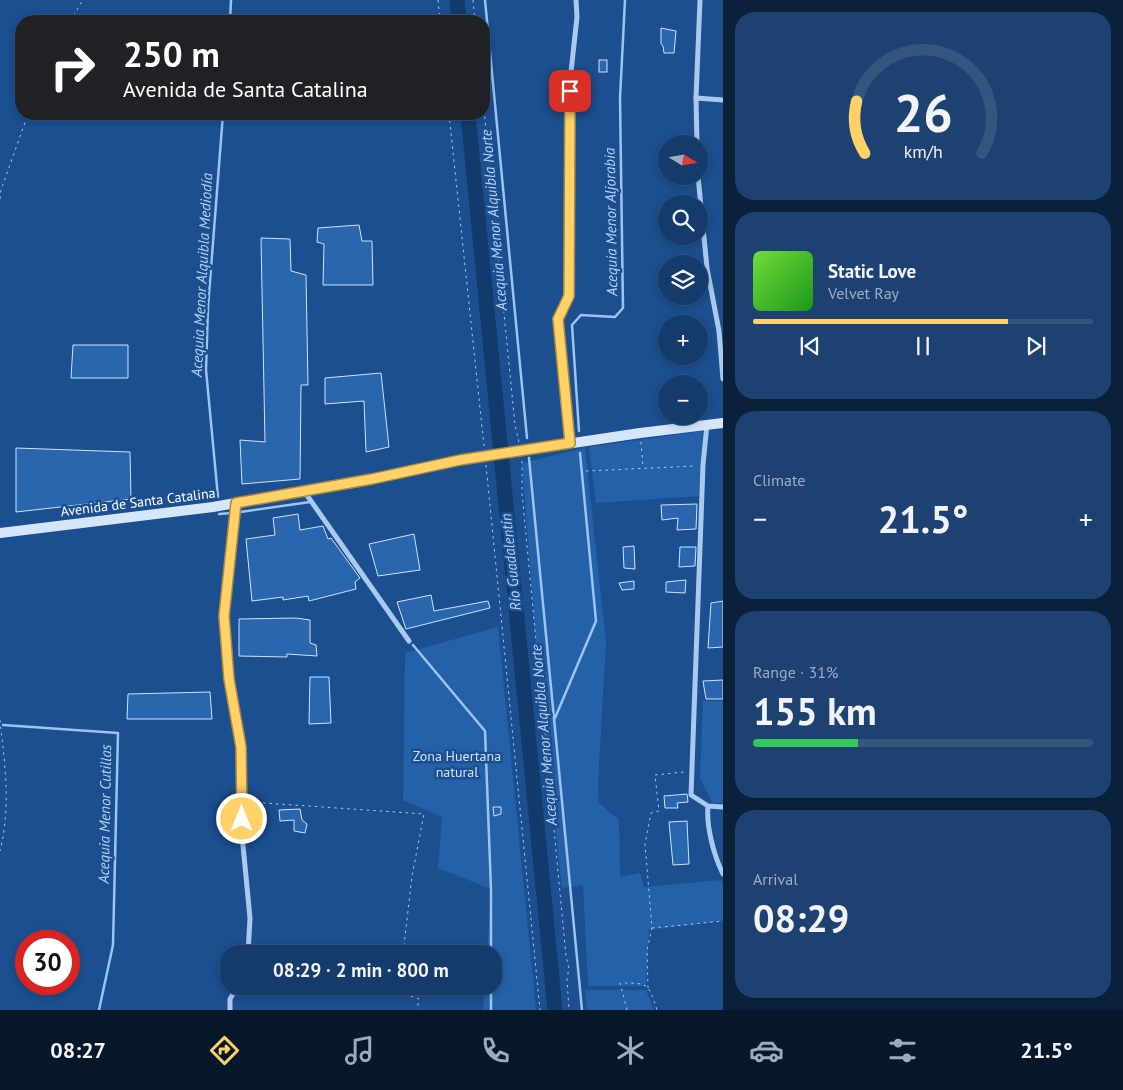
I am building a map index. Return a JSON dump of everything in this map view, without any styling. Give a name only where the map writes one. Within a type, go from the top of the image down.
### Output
[{"type":"main road","name":"Avenida de Santa Catalina","points":[[708,424],[723,423]]},
{"type":"main road","name":"Avenida de Santa Catalina","points":[[0,533],[236,503],[486,456],[700,425]]},
{"type":"street","points":[[570,443],[558,319],[569,296],[570,72],[577,17],[576,0]]},
{"type":"street","points":[[697,135],[696,98],[700,0]]},
{"type":"street","points":[[696,98],[723,100]]},
{"type":"street","points":[[699,185],[707,268],[719,331],[723,379]]},
{"type":"street","points":[[707,425],[703,465],[691,794],[708,806],[723,807]]},
{"type":"street","points":[[304,491],[409,641]]},
{"type":"street","points":[[236,503],[224,616],[229,679],[241,747],[242,836],[250,918],[248,945]]},
{"type":"street","points":[[708,806],[707,816],[716,861],[723,874]]},
{"type":"street","points":[[230,1010],[230,999],[232,995]]},
{"type":"path","points":[[74,15],[83,0]]},
{"type":"path","points":[[438,0],[439,15]]},
{"type":"path","points":[[473,0],[474,15]]},
{"type":"path","points":[[0,200],[1,190],[26,120]]},
{"type":"path","points":[[451,120],[486,456],[540,1010]]},
{"type":"path","points":[[485,120],[512,400],[518,451],[522,463],[522,493],[542,722],[566,956],[569,968],[566,979],[570,1010]]},
{"type":"path","points":[[640,433],[644,468]]},
{"type":"path","points":[[586,471],[703,465]]},
{"type":"path","points":[[0,720],[7,788],[4,836],[0,851]]},
{"type":"path","points":[[657,1010],[648,988],[648,950],[652,928],[645,844],[652,813],[659,811],[655,775],[692,771]]},
{"type":"path","points":[[242,802],[424,814],[412,876],[404,945]]},
{"type":"path","points":[[652,928],[723,921]]},
{"type":"path","points":[[627,1010],[620,983],[642,983],[648,988]]},
{"type":"path","points":[[407,995],[419,999],[417,1010]]},
{"type":"green space","points":[[703,431],[699,496],[596,503],[589,447]]},
{"type":"green space","points":[[585,448],[606,642],[598,784],[599,803],[619,820],[620,877],[640,873],[644,887],[721,880],[723,883],[723,921],[649,930],[646,986],[588,986],[583,885],[562,888],[539,678],[522,463]]},
{"type":"green space","name":"Zona Huertana natural","points":[[498,627],[536,1010],[483,1010],[484,995],[502,995],[502,945],[488,945],[491,889],[438,868],[442,817],[403,800],[405,653]]},
{"type":"green space","points":[[703,701],[723,701],[723,803],[713,803],[700,778]]},
{"type":"green space","points":[[585,990],[646,990],[654,1010],[587,1010]]},
{"type":"building","points":[[661,28],[676,31],[674,53],[664,53],[661,44]]},
{"type":"building","points":[[599,60],[607,60],[607,72],[599,72]]},
{"type":"building","points":[[359,225],[362,241],[372,241],[373,285],[323,285],[324,244],[317,242],[318,228]]},
{"type":"building","points":[[261,238],[290,239],[291,271],[306,275],[308,385],[301,385],[300,479],[242,484],[240,440],[265,442]]},
{"type":"building","points":[[73,345],[128,345],[128,378],[71,378]]},
{"type":"building","points":[[381,373],[389,447],[366,452],[364,401],[325,404],[325,378]]},
{"type":"building","points":[[16,448],[130,452],[131,499],[16,512]]},
{"type":"building","points":[[697,504],[696,529],[677,530],[678,518],[662,520],[661,505]]},
{"type":"building","points":[[298,514],[300,530],[323,526],[328,539],[331,538],[360,578],[355,582],[356,589],[309,601],[308,596],[283,600],[283,597],[252,601],[246,539],[275,535],[273,518]]},
{"type":"building","points":[[414,534],[420,570],[378,576],[369,544]]},
{"type":"building","points":[[634,546],[635,569],[624,568],[623,547]]},
{"type":"building","points":[[680,547],[696,547],[695,566],[679,567]]},
{"type":"building","points":[[686,580],[685,593],[666,592],[666,582]]},
{"type":"building","points":[[634,581],[634,589],[622,590],[619,583]]},
{"type":"building","points":[[431,595],[434,611],[488,601],[490,608],[406,629],[397,602]]},
{"type":"building","points":[[723,601],[723,647],[708,648],[711,603]]},
{"type":"building","points":[[296,618],[310,620],[310,643],[316,645],[317,656],[287,654],[287,657],[239,656],[239,619]]},
{"type":"building","points":[[310,677],[329,677],[331,723],[309,724]]},
{"type":"building","points":[[723,680],[723,699],[706,699],[703,681]]},
{"type":"building","points":[[210,692],[212,719],[127,719],[128,694]]},
{"type":"building","points":[[687,794],[688,802],[677,803],[678,808],[665,808],[664,796]]},
{"type":"building","points":[[493,807],[501,807],[501,814],[494,816]]},
{"type":"building","points":[[300,809],[302,820],[307,824],[305,833],[294,831],[294,820],[280,821],[279,810]]},
{"type":"building","points":[[687,821],[689,864],[673,865],[669,822]]},
{"type":"waterway","name":"Acequia Menor Alquibla Mediodía","points":[[230,15],[231,0]]},
{"type":"waterway","name":"Río Guadalentín","points":[[457,0],[458,15]]},
{"type":"waterway","name":"Acequia Menor Alquibla Norte","points":[[485,0],[486,15]]},
{"type":"waterway","name":"Acequia Menor Aljorabia","points":[[579,431],[572,325],[581,315],[615,317],[623,308],[620,98],[625,0]]},
{"type":"waterway","name":"Acequia Menor Alquibla Norte","points":[[490,52],[527,438]]},
{"type":"waterway","name":"Acequia Menor Alquibla Mediodía","points":[[218,497],[206,370],[208,307],[223,120]]},
{"type":"waterway","name":"Río Guadalentín","points":[[469,120],[555,1010]]},
{"type":"waterway","name":"Acequia Menor Aljorabia","points":[[555,718],[596,621],[580,453]]},
{"type":"waterway","name":"Acequia Menor Alquibla Norte","points":[[529,458],[582,1010]]},
{"type":"waterway","name":"Acequia Menor Alquibla Mediodía","points":[[240,512],[310,502]]},
{"type":"waterway","name":"Acequia Menor Alquibla Mediodía","points":[[219,514],[231,513]]},
{"type":"waterway","name":"Acequia Menor Alquibla Mediodía","points":[[413,645],[485,731],[491,889],[491,945]]},
{"type":"waterway","name":"Acequia Menor Cutillas","points":[[3,725],[118,733],[113,945],[99,1010]]},
{"type":"waterway","name":"Acequia Menor Alquibla Mediodía","points":[[491,995],[491,1010]]},
{"type":"route","points":[[242,819],[241,747],[229,679],[224,616],[236,503],[372,479],[460,460],[570,443],[558,319],[569,296],[570,91]]}]
